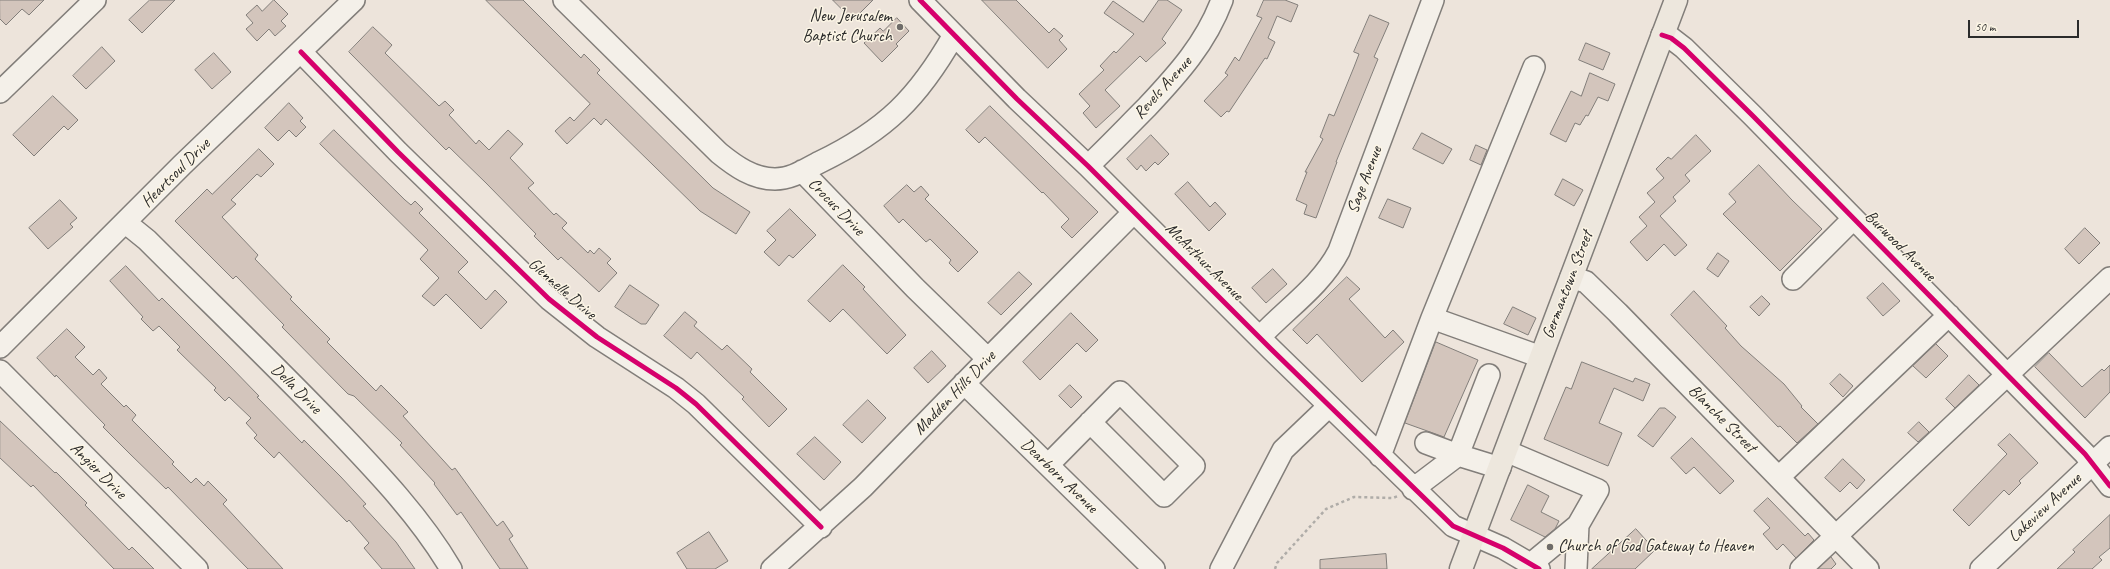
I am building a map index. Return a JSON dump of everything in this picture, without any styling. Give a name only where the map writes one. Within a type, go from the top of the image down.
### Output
[{"type":"main road","name":"Germantown Street","points":[[1461,569],[1676,0]]},
{"type":"street","points":[[0,92],[95,0]]},
{"type":"street","name":"Heartsoul Drive","points":[[0,347],[126,223],[182,165],[354,0]]},
{"type":"street","name":"Crocus Drive","points":[[564,0],[719,153],[737,167],[758,176],[774,179],[790,177],[802,171],[915,288],[988,359]]},
{"type":"street","name":"McArthur Avenue","points":[[920,0],[1017,99],[1088,166],[1328,406],[1453,526],[1503,548],[1536,566]]},
{"type":"street","name":"Revels Avenue","points":[[1088,166],[1185,65],[1211,28],[1222,0]]},
{"type":"street","name":"Sage Avenue","points":[[1260,337],[1327,270],[1339,251],[1433,0]]},
{"type":"street","points":[[802,171],[861,141],[892,118],[926,80],[954,35]]},
{"type":"street","name":"Burwood Avenue","points":[[1662,35],[1671,38],[1684,48],[1853,218],[2007,374],[2092,464],[2110,486]]},
{"type":"street","name":"Glennelle Drive","points":[[301,52],[398,152],[549,299],[597,337],[676,388],[696,404],[821,527]]},
{"type":"street","points":[[1380,456],[1432,318],[1534,67]]},
{"type":"street","name":"Madden Hills Drive","points":[[772,569],[821,527],[863,487],[1134,212]]},
{"type":"street","points":[[1793,280],[1853,218]]},
{"type":"street","name":"Della Drive","points":[[126,223],[147,240],[304,396],[373,468],[403,501],[452,569]]},
{"type":"street","name":"Blanche Street","points":[[1571,277],[1586,282],[1868,569]]},
{"type":"street","points":[[1802,569],[1836,535],[2110,278]]},
{"type":"street","points":[[1779,477],[1949,315]]},
{"type":"street","points":[[1432,318],[1541,357]]},
{"type":"street","name":"Angier Drive","points":[[0,371],[197,569]]},
{"type":"street","points":[[1413,489],[1458,455],[1489,374]]},
{"type":"street","name":"Dearborn Avenue","points":[[964,383],[1154,569]]},
{"type":"street","points":[[1048,465],[1090,422],[1120,392],[1194,466],[1164,496],[1090,422]]},
{"type":"street","points":[[1227,566],[1283,450],[1328,406]]},
{"type":"street","points":[[1426,443],[1458,455],[1503,459],[1598,490],[1578,525],[1536,566]]},
{"type":"street","name":"Lakeview Avenue","points":[[1981,569],[2110,447]]},
{"type":"street","points":[[1576,569],[1578,525]]},
{"type":"path","points":[[1275,569],[1278,563],[1326,509],[1354,497],[1393,498],[1413,489]]},
{"type":"building","points":[[0,0],[44,0],[29,15],[22,9],[6,25],[0,19]]},
{"type":"building","points":[[150,0],[175,0],[142,33],[129,20]]},
{"type":"building","points":[[274,0],[288,14],[281,21],[286,26],[275,36],[269,29],[257,41],[246,29],[253,23],[246,15],[257,5],[262,11]]},
{"type":"building","points":[[486,0],[523,0],[581,58],[584,54],[600,70],[597,73],[713,188],[750,212],[736,234],[700,211],[606,119],[601,125],[594,118],[567,144],[555,131],[570,117],[574,121],[590,104]]},
{"type":"building","points":[[833,0],[873,0],[853,20]]},
{"type":"building","points":[[982,0],[1016,0],[1049,33],[1054,28],[1063,36],[1059,40],[1067,49],[1048,68]]},
{"type":"building","points":[[1159,0],[1167,0],[1182,10],[1162,39],[1166,43],[1146,62],[1140,56],[1105,90],[1120,106],[1096,128],[1083,113],[1090,106],[1079,94],[1104,70],[1100,66],[1114,51],[1116,53],[1134,34],[1104,13],[1113,1],[1143,22]]},
{"type":"building","points":[[1264,0],[1285,0],[1298,5],[1291,22],[1277,16],[1268,38],[1275,42],[1267,59],[1265,58],[1229,112],[1227,111],[1221,117],[1204,101],[1228,75],[1225,73],[1235,57],[1239,61],[1262,18],[1257,16]]},
{"type":"building","points":[[1370,15],[1389,23],[1374,57],[1378,59],[1336,162],[1316,218],[1304,214],[1307,205],[1296,200],[1307,172],[1305,172],[1323,139],[1320,137],[1329,114],[1334,116],[1354,67],[1359,54],[1354,52]]},
{"type":"building","points":[[897,18],[909,31],[896,44],[898,46],[882,62],[864,43],[880,28],[883,31]]},
{"type":"building","points":[[373,27],[392,45],[385,53],[439,106],[445,101],[454,110],[449,115],[476,144],[479,140],[489,150],[508,130],[523,144],[510,158],[534,183],[528,188],[554,215],[556,213],[567,223],[562,228],[588,253],[590,250],[594,254],[599,248],[611,259],[607,263],[617,273],[599,292],[561,257],[558,260],[534,236],[536,234],[486,183],[449,147],[446,150],[349,52]]},
{"type":"building","points":[[1586,43],[1610,53],[1603,70],[1579,60]]},
{"type":"building","points":[[102,47],[115,61],[86,89],[73,76]]},
{"type":"building","points":[[214,53],[231,72],[212,89],[195,70]]},
{"type":"building","points":[[1590,73],[1615,84],[1608,101],[1598,97],[1588,116],[1586,115],[1580,125],[1575,123],[1566,142],[1550,134],[1571,91],[1581,96]]},
{"type":"building","points":[[53,96],[78,120],[68,130],[64,126],[34,156],[13,135]]},
{"type":"building","points":[[289,103],[303,118],[300,121],[306,127],[296,137],[289,130],[278,141],[265,128]]},
{"type":"building","points":[[990,106],[1098,212],[1072,238],[1061,227],[1069,219],[1043,192],[1042,193],[985,137],[979,143],[966,130]]},
{"type":"building","points":[[334,130],[405,200],[411,205],[415,201],[423,209],[419,213],[468,262],[458,272],[486,300],[495,290],[507,302],[481,329],[446,294],[434,306],[422,296],[439,278],[420,259],[428,250],[320,144]]},
{"type":"building","points":[[1422,133],[1452,149],[1443,164],[1413,149]]},
{"type":"building","points":[[1151,135],[1169,154],[1158,165],[1155,162],[1146,171],[1141,165],[1137,170],[1127,159]]},
{"type":"building","points":[[1696,135],[1711,151],[1685,175],[1690,181],[1673,197],[1676,201],[1660,216],[1687,245],[1675,256],[1664,244],[1647,261],[1630,242],[1647,226],[1639,217],[1655,202],[1647,193],[1664,178],[1656,169],[1668,157],[1671,159]]},
{"type":"building","points":[[1476,145],[1487,150],[1481,165],[1470,160]]},
{"type":"building","points":[[259,149],[274,164],[261,177],[257,174],[231,200],[236,204],[222,217],[258,255],[255,259],[292,297],[290,299],[330,339],[327,342],[376,391],[381,385],[408,412],[403,416],[452,470],[455,468],[497,526],[503,521],[513,536],[509,539],[528,569],[500,569],[461,512],[457,515],[434,484],[435,483],[400,445],[402,443],[354,396],[348,394],[282,327],[284,325],[236,276],[233,279],[175,221],[207,189],[212,194]]},
{"type":"building","points":[[1759,165],[1822,229],[1780,271],[1723,214],[1736,202],[1729,194]]},
{"type":"building","points":[[1563,179],[1583,190],[1574,206],[1555,195]]},
{"type":"building","points":[[1188,182],[1210,207],[1215,202],[1226,214],[1209,231],[1175,194]]},
{"type":"building","points":[[907,185],[914,192],[921,186],[929,195],[925,199],[978,252],[958,272],[949,263],[951,260],[930,239],[926,242],[903,219],[899,223],[884,206]]},
{"type":"building","points":[[1388,199],[1411,208],[1403,228],[1379,218]]},
{"type":"building","points":[[60,200],[77,218],[70,224],[73,227],[48,249],[29,228]]},
{"type":"building","points":[[790,209],[816,235],[793,258],[789,255],[779,266],[764,252],[776,240],[767,231]]},
{"type":"building","points":[[2085,228],[2100,243],[2079,264],[2065,249]]},
{"type":"building","points":[[1718,253],[1729,261],[1718,277],[1707,269]]},
{"type":"building","points":[[843,265],[865,287],[863,289],[906,335],[887,354],[843,309],[830,322],[808,301]]},
{"type":"building","points":[[126,266],[159,301],[162,298],[226,362],[259,396],[257,397],[302,443],[304,440],[341,477],[366,504],[363,506],[396,542],[415,569],[382,569],[364,548],[369,543],[349,520],[347,522],[279,452],[274,458],[254,438],[257,435],[246,423],[251,418],[229,397],[225,401],[214,390],[216,388],[177,350],[180,347],[159,326],[153,331],[141,319],[143,317],[110,281]]},
{"type":"building","points":[[1273,269],[1287,284],[1266,303],[1252,288]]},
{"type":"building","points":[[1019,272],[1032,284],[1001,315],[988,303]]},
{"type":"building","points":[[1347,277],[1360,289],[1349,299],[1385,338],[1393,330],[1404,342],[1362,382],[1317,334],[1307,344],[1293,330]]},
{"type":"building","points":[[1883,283],[1900,301],[1883,316],[1867,298]]},
{"type":"building","points":[[630,285],[659,305],[646,324],[641,324],[615,307]]},
{"type":"building","points":[[1694,291],[1727,326],[1725,328],[1741,346],[1784,384],[1802,406],[1801,407],[1818,424],[1797,443],[1780,426],[1778,427],[1671,315]]},
{"type":"building","points":[[1762,296],[1770,304],[1759,316],[1750,307]]},
{"type":"building","points":[[1513,307],[1536,318],[1528,335],[1504,324]]},
{"type":"building","points":[[685,312],[697,322],[694,326],[722,350],[727,345],[752,369],[750,372],[787,409],[769,427],[742,399],[744,397],[697,352],[691,359],[664,336]]},
{"type":"building","points":[[1071,313],[1098,340],[1086,352],[1077,343],[1040,380],[1023,362]]},
{"type":"building","points":[[67,329],[85,347],[75,357],[93,375],[99,369],[107,378],[101,384],[124,407],[126,405],[136,415],[132,420],[174,462],[172,464],[191,483],[196,478],[204,486],[208,481],[227,500],[223,504],[283,569],[248,569],[168,487],[166,489],[103,427],[105,425],[56,375],[55,377],[37,358]]},
{"type":"building","points":[[1436,342],[1478,360],[1444,437],[1405,423]]},
{"type":"building","points":[[1936,344],[1948,356],[1926,378],[1913,366]]},
{"type":"building","points":[[932,351],[946,366],[928,383],[914,368]]},
{"type":"building","points":[[2049,353],[2082,387],[2102,369],[2104,371],[2110,365],[2110,392],[2085,418],[2035,367]]},
{"type":"building","points":[[1582,362],[1633,382],[1635,378],[1650,384],[1643,401],[1614,388],[1599,423],[1622,433],[1608,466],[1544,439],[1566,387],[1571,389]]},
{"type":"building","points":[[1840,374],[1853,386],[1843,397],[1830,384]]},
{"type":"building","points":[[1969,375],[1979,385],[1955,408],[1946,399]]},
{"type":"building","points":[[1070,385],[1082,397],[1071,408],[1059,396]]},
{"type":"building","points":[[868,400],[886,418],[862,443],[843,425]]},
{"type":"building","points":[[1660,408],[1665,408],[1676,417],[1653,447],[1638,436]]},
{"type":"building","points":[[0,421],[55,473],[56,472],[87,503],[85,505],[129,550],[132,547],[154,569],[114,569],[33,485],[31,487],[0,458]]},
{"type":"building","points":[[1919,422],[1929,432],[1918,442],[1908,433]]},
{"type":"building","points":[[2010,434],[2038,463],[2019,481],[2021,483],[2009,495],[2004,490],[1969,526],[1953,510],[2007,454],[1998,445]]},
{"type":"building","points":[[815,437],[841,462],[824,480],[797,454]]},
{"type":"building","points":[[1692,438],[1734,481],[1720,494],[1694,467],[1686,474],[1671,458]]},
{"type":"building","points":[[1843,459],[1865,480],[1857,489],[1850,482],[1840,492],[1825,478]]},
{"type":"building","points":[[1528,485],[1549,496],[1541,512],[1559,521],[1555,529],[1545,537],[1511,520]]},
{"type":"building","points":[[1768,498],[1805,536],[1808,533],[1814,540],[1796,558],[1783,544],[1777,550],[1763,534],[1770,528],[1754,511]]},
{"type":"building","points":[[2110,515],[2110,548],[2099,557],[2102,560],[2092,569],[2057,569],[2075,552],[2073,550]]},
{"type":"building","points":[[1636,529],[1655,550],[1635,569],[1592,569]]},
{"type":"building","points":[[709,532],[728,561],[715,569],[687,569],[677,553]]},
{"type":"building","points":[[1386,554],[1387,569],[1320,569],[1320,560]]},
{"type":"building","points":[[1831,557],[1836,564],[1831,569],[1818,569]]},
{"type":"cycle path","points":[[920,0],[1017,99],[1088,166],[1271,349],[1453,526],[1503,548],[1539,569]]},
{"type":"cycle path","points":[[1662,35],[1671,38],[1684,48],[1753,116],[2085,454],[2110,486]]},
{"type":"cycle path","points":[[301,52],[398,152],[549,299],[597,337],[676,388],[696,404],[821,527]]},
{"type":"place","name":"New Jerusalem Baptist Church","points":[[900,27]]},
{"type":"place","name":"Church of God Gateway to Heaven","points":[[1550,547]]}]
